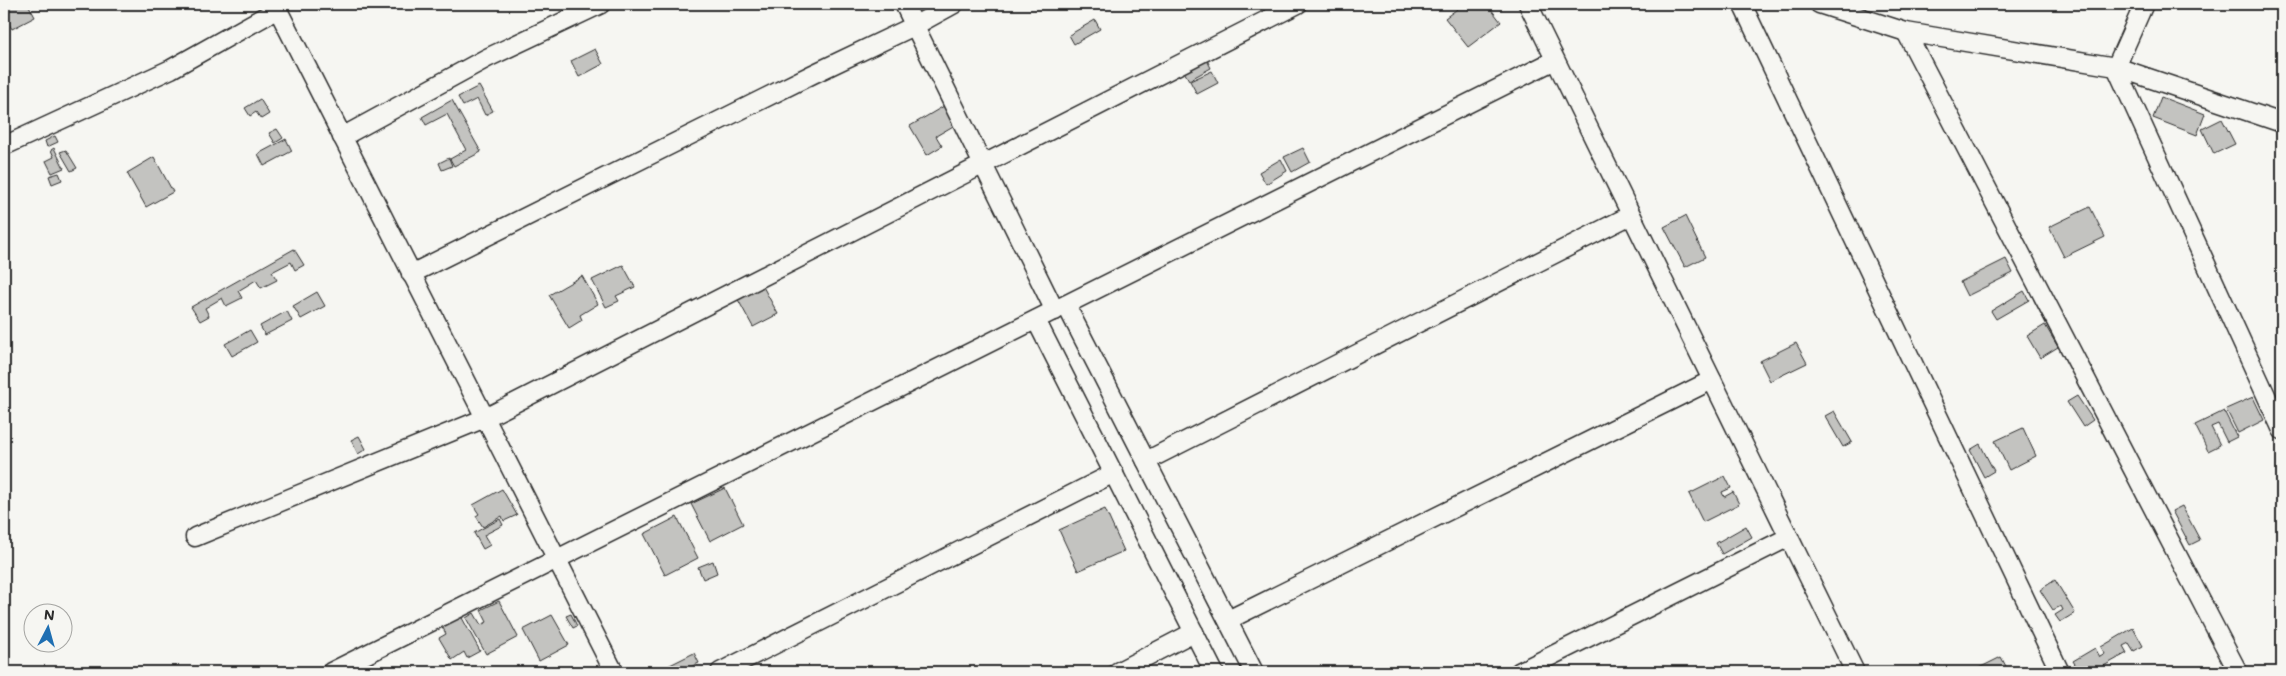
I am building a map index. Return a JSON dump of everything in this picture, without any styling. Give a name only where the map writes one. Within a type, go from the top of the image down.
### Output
[{"type":"street","points":[[342,137],[487,58],[601,4]]},
{"type":"street","points":[[904,4],[984,164],[1060,308],[1146,461],[1254,672]]},
{"type":"street","points":[[412,274],[813,74],[914,26],[954,4]]},
{"type":"street","points":[[195,537],[485,418],[1298,4]]},
{"type":"street","points":[[1528,4],[1855,672]]},
{"type":"street","points":[[1742,4],[2060,672]]},
{"type":"street","points":[[1819,4],[1906,32],[2116,67],[2282,123]]},
{"type":"street","points":[[2144,4],[2116,67],[2282,430]]},
{"type":"street","points":[[4,146],[171,68],[276,6],[614,672]]},
{"type":"street","points":[[1906,32],[2238,672]]},
{"type":"street","points":[[330,672],[1555,60]]},
{"type":"street","points":[[1146,461],[1631,215]]},
{"type":"street","points":[[1036,320],[1214,672]]},
{"type":"street","points":[[1228,620],[1712,380]]},
{"type":"street","points":[[720,672],[1114,473]]},
{"type":"street","points":[[1519,672],[1789,537]]},
{"type":"street","points":[[1117,672],[1194,632]]},
{"type":"building","points":[[4,4],[28,4],[35,17],[12,29],[4,16]]},
{"type":"building","points":[[1464,4],[1487,4],[1501,22],[1468,47],[1445,18]]},
{"type":"building","points":[[2246,4],[2268,4],[2266,10]]},
{"type":"building","points":[[1095,20],[1100,29],[1074,44],[1069,35]]},
{"type":"building","points":[[595,49],[603,64],[579,77],[571,61]]},
{"type":"building","points":[[1206,58],[1211,68],[1189,80],[1183,70]]},
{"type":"building","points":[[1212,71],[1218,83],[1197,94],[1190,81]]},
{"type":"building","points":[[479,86],[493,111],[485,115],[477,99],[463,106],[458,97]]},
{"type":"building","points":[[2161,97],[2205,114],[2197,135],[2153,118]]},
{"type":"building","points":[[260,99],[269,114],[261,119],[256,112],[250,116],[245,108]]},
{"type":"building","points":[[452,100],[481,152],[454,166],[450,159],[466,150],[447,114],[426,125],[422,117]]},
{"type":"building","points":[[944,106],[955,125],[936,136],[942,146],[927,155],[910,126]]},
{"type":"building","points":[[2222,119],[2235,144],[2214,154],[2202,129]]},
{"type":"building","points":[[277,129],[283,138],[275,143],[269,133]]},
{"type":"building","points":[[55,136],[58,142],[47,147],[45,141]]},
{"type":"building","points":[[286,139],[292,151],[264,166],[258,154]]},
{"type":"building","points":[[54,148],[64,168],[52,173],[46,161],[54,157],[51,150]]},
{"type":"building","points":[[1303,148],[1310,162],[1292,172],[1284,157]]},
{"type":"building","points":[[66,150],[77,168],[71,171],[60,152]]},
{"type":"building","points":[[154,157],[173,192],[146,207],[127,173]]},
{"type":"building","points":[[449,158],[452,166],[442,170],[439,163]]},
{"type":"building","points":[[1281,159],[1287,171],[1266,184],[1259,172]]},
{"type":"building","points":[[59,173],[62,180],[52,184],[49,176]]},
{"type":"building","points":[[2090,207],[2105,237],[2064,257],[2049,227]]},
{"type":"building","points":[[1685,216],[1705,257],[1685,267],[1664,227]]},
{"type":"building","points":[[294,249],[304,265],[295,270],[291,262],[272,272],[277,280],[261,288],[256,280],[238,291],[242,298],[226,306],[222,298],[205,308],[209,316],[200,321],[191,307]]},
{"type":"building","points":[[2006,259],[2013,273],[1967,296],[1960,282]]},
{"type":"building","points":[[623,265],[635,287],[616,296],[619,301],[606,307],[592,280]]},
{"type":"building","points":[[582,276],[598,304],[580,315],[582,320],[569,328],[549,295]]},
{"type":"building","points":[[761,283],[778,314],[753,327],[736,296]]},
{"type":"building","points":[[2024,291],[2029,300],[1996,319],[1991,311]]},
{"type":"building","points":[[317,292],[325,306],[301,319],[293,306]]},
{"type":"building","points":[[287,311],[292,321],[265,335],[260,326]]},
{"type":"building","points":[[2045,325],[2058,347],[2040,358],[2027,336]]},
{"type":"building","points":[[250,330],[257,342],[232,356],[225,344]]},
{"type":"building","points":[[1796,343],[1807,363],[1770,381],[1760,361]]},
{"type":"building","points":[[2077,396],[2093,420],[2083,427],[2067,402]]},
{"type":"building","points":[[2253,397],[2264,420],[2238,433],[2226,409]]},
{"type":"building","points":[[1834,411],[1852,442],[1843,447],[1825,416]]},
{"type":"building","points":[[2224,411],[2237,437],[2227,442],[2218,424],[2211,427],[2220,445],[2208,451],[2195,425]]},
{"type":"building","points":[[2023,428],[2036,456],[2009,470],[1995,441]]},
{"type":"building","points":[[359,436],[366,449],[358,454],[351,440]]},
{"type":"building","points":[[1980,444],[1994,471],[1984,477],[1970,450]]},
{"type":"building","points":[[1725,476],[1731,488],[1722,492],[1724,497],[1733,492],[1739,504],[1703,522],[1689,494]]},
{"type":"building","points":[[725,488],[743,524],[710,541],[691,504]]},
{"type":"building","points":[[502,489],[517,515],[504,521],[502,516],[483,527],[476,516],[479,514],[473,505]]},
{"type":"building","points":[[2182,506],[2200,540],[2190,545],[2172,511]]},
{"type":"building","points":[[1105,509],[1124,551],[1078,571],[1059,530]]},
{"type":"building","points":[[677,517],[698,558],[665,575],[644,534]]},
{"type":"building","points":[[500,519],[503,525],[484,535],[490,545],[483,549],[474,533]]},
{"type":"building","points":[[1746,526],[1752,537],[1722,554],[1716,543]]},
{"type":"building","points":[[713,561],[717,573],[703,579],[698,567]]},
{"type":"building","points":[[2055,580],[2075,613],[2060,622],[2055,615],[2063,610],[2061,606],[2053,610],[2040,590]]},
{"type":"building","points":[[499,601],[518,637],[486,654],[466,618],[474,613],[481,625],[487,622],[481,610]]},
{"type":"building","points":[[571,614],[577,626],[573,628],[566,616]]},
{"type":"building","points":[[552,615],[569,645],[539,661],[523,630]]},
{"type":"building","points":[[461,616],[480,651],[467,658],[464,652],[452,660],[439,638],[446,634],[442,626]]},
{"type":"building","points":[[2133,628],[2143,646],[2134,651],[2129,643],[2123,646],[2127,653],[2093,672],[2080,672],[2073,661],[2095,648],[2100,657],[2105,654],[2101,647]]},
{"type":"building","points":[[694,653],[699,663],[679,672],[661,672],[660,670]]},
{"type":"building","points":[[2001,657],[2009,672],[1971,672]]}]
